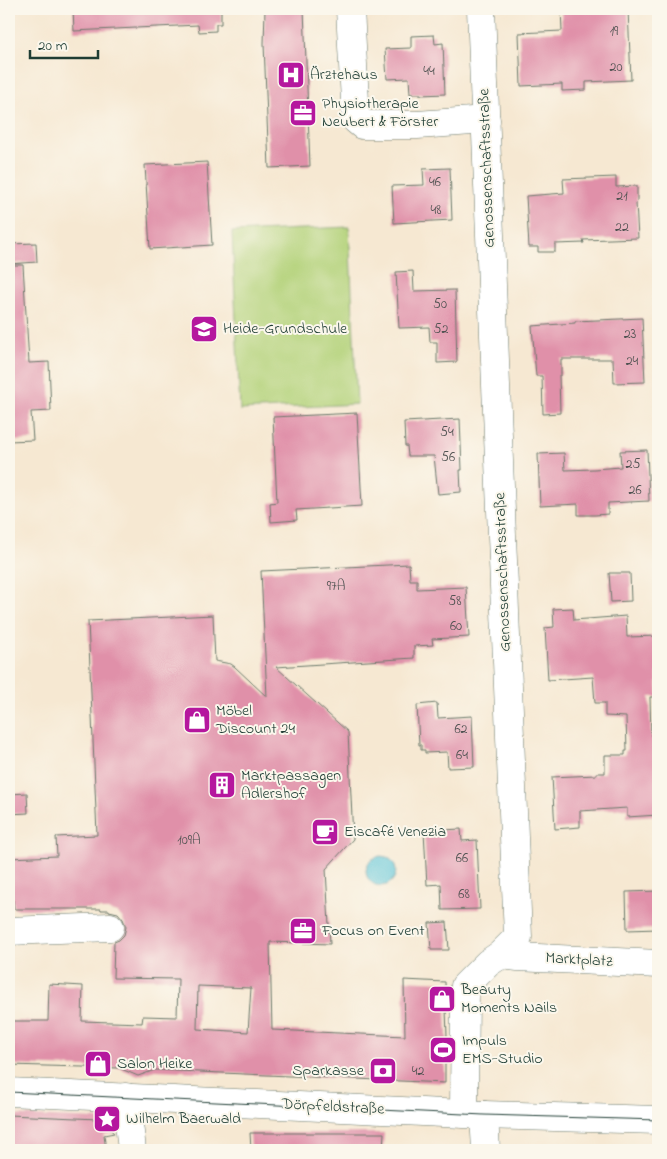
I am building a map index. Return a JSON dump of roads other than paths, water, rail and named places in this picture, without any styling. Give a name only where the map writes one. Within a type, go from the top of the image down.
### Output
[{"type":"street","points":[[350,9],[356,120],[362,125],[417,125],[486,120]]},
{"type":"street","name":"Genossenschaftsstraße","points":[[481,9],[518,937],[465,986],[474,1114],[486,1150]]},
{"type":"street","points":[[10,931],[110,927]]},
{"type":"street","name":"Marktplatz","points":[[500,955],[658,964]]},
{"type":"street","name":"Dörpfeldstraße","points":[[9,1092],[474,1114],[658,1120]]},
{"type":"street","points":[[126,1097],[132,1150]]},
{"type":"water","points":[[381,856],[387,857],[395,865],[395,877],[387,885],[381,886],[375,885],[367,877],[366,871],[367,865],[375,857]]},
{"type":"tram line","points":[[9,1092],[484,1115],[658,1120]]},
{"type":"place","name":"Ärztehaus","points":[[291,75]]},
{"type":"place","name":"Physiotherapie Neubert & Förster","points":[[303,113]]},
{"type":"place","name":"Heide-Grundschule","points":[[204,329]]},
{"type":"place","name":"Möbel Discount 24","points":[[197,720]]},
{"type":"place","name":"Marktpassagen Adlershof","points":[[222,785]]},
{"type":"place","name":"Eiscafé Venezia","points":[[325,832]]},
{"type":"place","name":"Focus on Event","points":[[303,931]]},
{"type":"place","name":"Beauty Moments Nails","points":[[442,999]]},
{"type":"place","name":"Impuls EMS-Studio","points":[[443,1050]]},
{"type":"place","name":"Salon Heike","points":[[98,1064]]},
{"type":"place","name":"Sparkasse","points":[[383,1071]]},
{"type":"place","name":"Wilhelm Baerwald","points":[[107,1119]]}]
